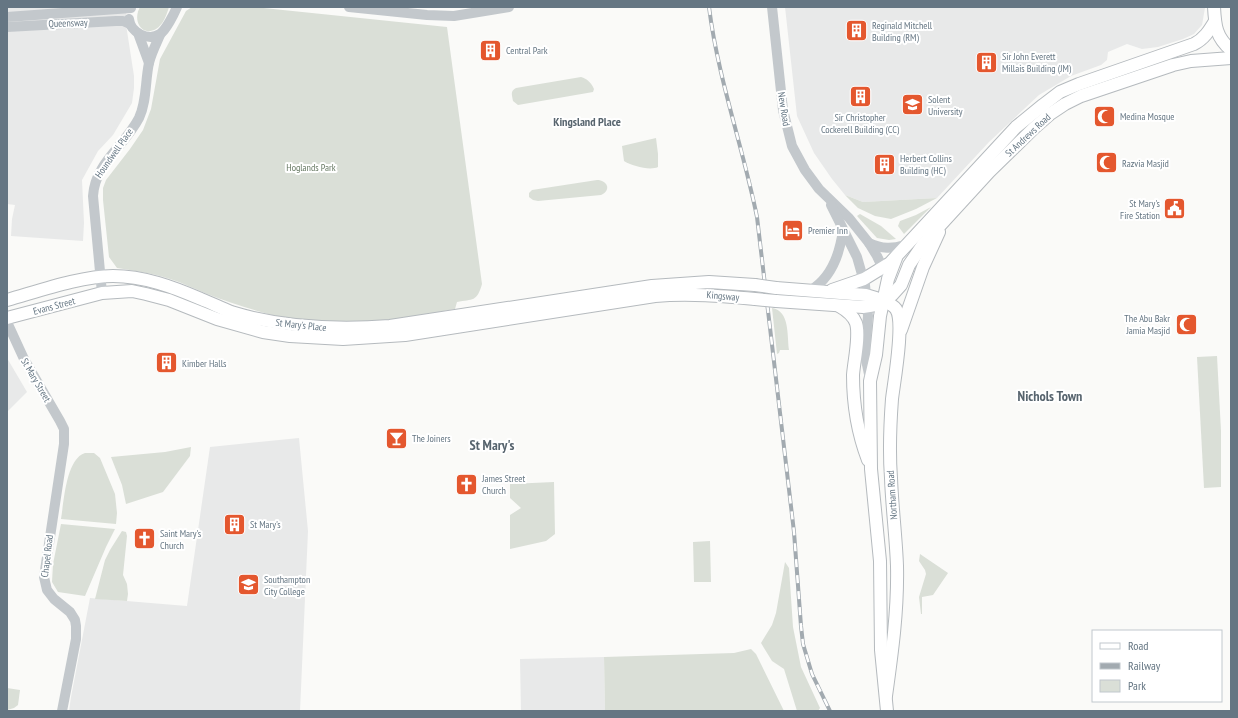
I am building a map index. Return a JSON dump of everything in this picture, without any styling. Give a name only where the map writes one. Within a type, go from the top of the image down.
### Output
[{"type":"main road","points":[[1214,7],[1214,21],[1220,39],[1231,50]]},
{"type":"main road","name":"St Andrews Road","points":[[864,279],[883,268],[897,255],[1016,127],[1060,92],[1078,84],[1194,44],[1206,35],[1214,21]]},
{"type":"main road","name":"St Andrews Road","points":[[888,298],[901,285],[909,265],[924,243],[989,172],[1050,114],[1065,104],[1098,89],[1173,65],[1191,61],[1231,58]]},
{"type":"main road","points":[[900,333],[923,267],[940,231],[951,214]]},
{"type":"main road","name":"Northam Road","points":[[887,711],[881,650],[880,561],[871,469],[870,381],[876,355],[880,316],[888,298],[888,279],[897,255]]},
{"type":"main road","name":"Evans Street","points":[[7,300],[100,276]]},
{"type":"main road","name":"St Mary's Place","points":[[100,276],[147,280],[168,286],[230,311],[281,324],[307,327],[360,328],[390,326],[506,313]]},
{"type":"main road","name":"Kingsway","points":[[827,291],[864,279]]},
{"type":"main road","name":"Kingsway","points":[[506,313],[674,283],[709,282],[827,291],[867,301]]},
{"type":"main road","name":"St Mary's Place","points":[[102,293],[127,291],[146,294],[169,300],[217,319],[257,330],[290,336],[320,339],[405,335],[506,313]]},
{"type":"main road","name":"Evans Street","points":[[7,318],[102,293]]},
{"type":"main road","name":"Kingsway","points":[[506,313],[677,294],[701,294],[839,306],[888,298]]},
{"type":"main road","name":"Northam Road","points":[[886,696],[893,651],[896,611],[897,565],[891,478],[890,420],[894,373],[900,333],[896,309],[888,298]]},
{"type":"main road","points":[[839,306],[845,309],[853,318],[857,328],[854,363],[854,392],[862,444],[871,469]]},
{"type":"street","points":[[131,7],[129,15],[130,24],[138,33],[151,37],[160,35]]},
{"type":"street","name":"Queensway","points":[[7,17],[131,7]]},
{"type":"street","name":"Houndwell Place","points":[[102,293],[93,188],[98,173],[127,136],[139,117],[145,94],[149,63],[160,35],[177,7]]},
{"type":"street","points":[[349,7],[428,15],[454,16],[509,7]]},
{"type":"street","name":"New Road","points":[[772,7],[785,124],[792,146],[819,189],[849,218],[869,243],[888,279]]},
{"type":"street","name":"Queensway","points":[[7,27],[116,21],[123,21],[130,24]]},
{"type":"street","name":"Houndwell Place","points":[[138,33],[149,63]]},
{"type":"street","name":"New Road","points":[[828,199],[857,257],[864,279],[867,301],[864,355],[870,381]]},
{"type":"street","points":[[812,290],[823,281],[833,266],[839,249],[843,230]]},
{"type":"street","points":[[869,243],[883,248],[905,245]]},
{"type":"street","name":"St Mary Street","points":[[7,322],[24,358],[61,422],[64,429],[64,437]]},
{"type":"street","name":"Chapel Road","points":[[62,711],[76,639],[76,626],[75,620],[70,612],[54,599],[47,590],[44,577],[64,437]]},
{"type":"shaded area","points":[[7,7],[128,7],[125,18],[134,76],[132,103],[113,135],[98,151],[82,180],[84,223],[83,241],[11,236],[15,205],[7,204]]},
{"type":"shaded area","name":"Solent University","points":[[785,7],[1205,8],[1202,25],[1194,34],[1158,47],[1142,49],[1127,44],[1108,52],[1107,60],[1101,65],[1071,76],[1039,95],[989,142],[937,198],[863,202],[845,195],[832,179],[814,153],[797,116]]},
{"type":"shaded area","points":[[7,358],[27,392],[7,412]]},
{"type":"shaded area","name":"Southampton City College","points":[[299,438],[308,531],[300,711],[69,711],[90,598],[187,606],[210,447]]},
{"type":"shaded area","points":[[604,657],[605,711],[521,711],[520,659]]},
{"type":"green space","points":[[140,7],[169,7],[161,25],[151,31],[146,31],[138,22],[137,17]]},
{"type":"green space","name":"Hoglands Park","points":[[192,7],[254,7],[447,27],[482,284],[474,299],[457,302],[455,309],[403,319],[356,323],[311,321],[268,314],[222,300],[180,282],[164,277],[117,268],[109,257],[103,188],[106,180],[143,130],[151,109],[160,59],[186,11]]},
{"type":"green space","points":[[581,77],[590,83],[594,89],[593,92],[518,105],[513,101],[512,92],[516,88]]},
{"type":"green space","points":[[656,138],[658,167],[641,167],[624,161],[622,146]]},
{"type":"green space","points":[[597,180],[606,183],[607,186],[606,191],[601,195],[538,201],[529,197],[529,193],[532,190]]},
{"type":"green space","points":[[845,195],[863,202],[937,198],[916,209],[891,219],[875,216],[858,208]]},
{"type":"green space","points":[[931,207],[904,234],[898,226],[900,221]]},
{"type":"green space","points":[[860,214],[881,226],[896,239],[889,240],[877,238],[857,216]]},
{"type":"green space","points":[[772,308],[778,310],[782,314],[785,319],[787,331],[789,350],[780,350],[777,354]]},
{"type":"green space","points":[[1217,356],[1221,431],[1221,487],[1204,488],[1197,357]]},
{"type":"green space","points":[[191,447],[190,456],[163,492],[126,504],[122,485],[111,457],[165,452]]},
{"type":"green space","points":[[85,453],[94,453],[100,458],[115,494],[117,513],[116,524],[61,519],[70,472],[74,463]]},
{"type":"green space","points":[[554,482],[555,534],[546,541],[510,549],[510,515],[521,508],[510,498],[510,484]]},
{"type":"green space","points":[[61,524],[115,529],[85,596],[58,592],[52,582],[53,564]]},
{"type":"green space","points":[[122,531],[126,532],[127,536],[123,575],[127,584],[127,601],[95,599],[105,560]]},
{"type":"green space","points":[[710,541],[711,582],[694,582],[693,542]]},
{"type":"green space","points":[[920,554],[948,573],[933,595],[922,597],[922,614],[919,597],[926,574],[919,561]]},
{"type":"green space","points":[[785,562],[789,568],[793,627],[801,667],[820,708],[818,711],[797,711],[784,669],[772,661],[761,643],[772,625],[776,613]]},
{"type":"green space","points":[[751,649],[756,654],[784,711],[605,711],[604,657],[734,653]]},
{"type":"green space","points":[[7,688],[20,690],[18,705],[7,710]]},
{"type":"railway","points":[[709,7],[724,87],[757,217],[794,532],[803,644],[812,674],[830,711]]},
{"type":"place","name":"Reginald Mitchell Building (RM)","points":[[856,31]]},
{"type":"place","name":"Central Park","points":[[490,50]]},
{"type":"place","name":"Sir John Everett Millais Building (JM)","points":[[986,62]]},
{"type":"place","name":"Sir Christopher Cockerell Building (CC)","points":[[860,97]]},
{"type":"place","name":"Solent University","points":[[912,105]]},
{"type":"place","name":"Medina Mosque","points":[[1104,116]]},
{"type":"place","name":"Razvia Masjid","points":[[1107,163]]},
{"type":"place","name":"Herbert Collins Building (HC)","points":[[885,164]]},
{"type":"place","name":"St Mary's Fire Station","points":[[1175,209]]},
{"type":"place","name":"Premier Inn","points":[[792,230]]},
{"type":"place","name":"The Abu Bakr Jamia Masjid","points":[[1186,324]]},
{"type":"place","name":"Kimber Halls","points":[[166,363]]},
{"type":"place","name":"The Joiners","points":[[396,438]]},
{"type":"place","name":"James Street Church","points":[[466,484]]},
{"type":"place","name":"St Mary's","points":[[235,524]]},
{"type":"place","name":"Saint Mary's Church","points":[[144,539]]},
{"type":"place","name":"Southampton City College","points":[[248,585]]},
{"type":"district","name":"Kingsland Place","points":[[587,121]]},
{"type":"district","name":"Nichols Town","points":[[1050,396]]},
{"type":"district","name":"St Mary's","points":[[492,445]]}]
